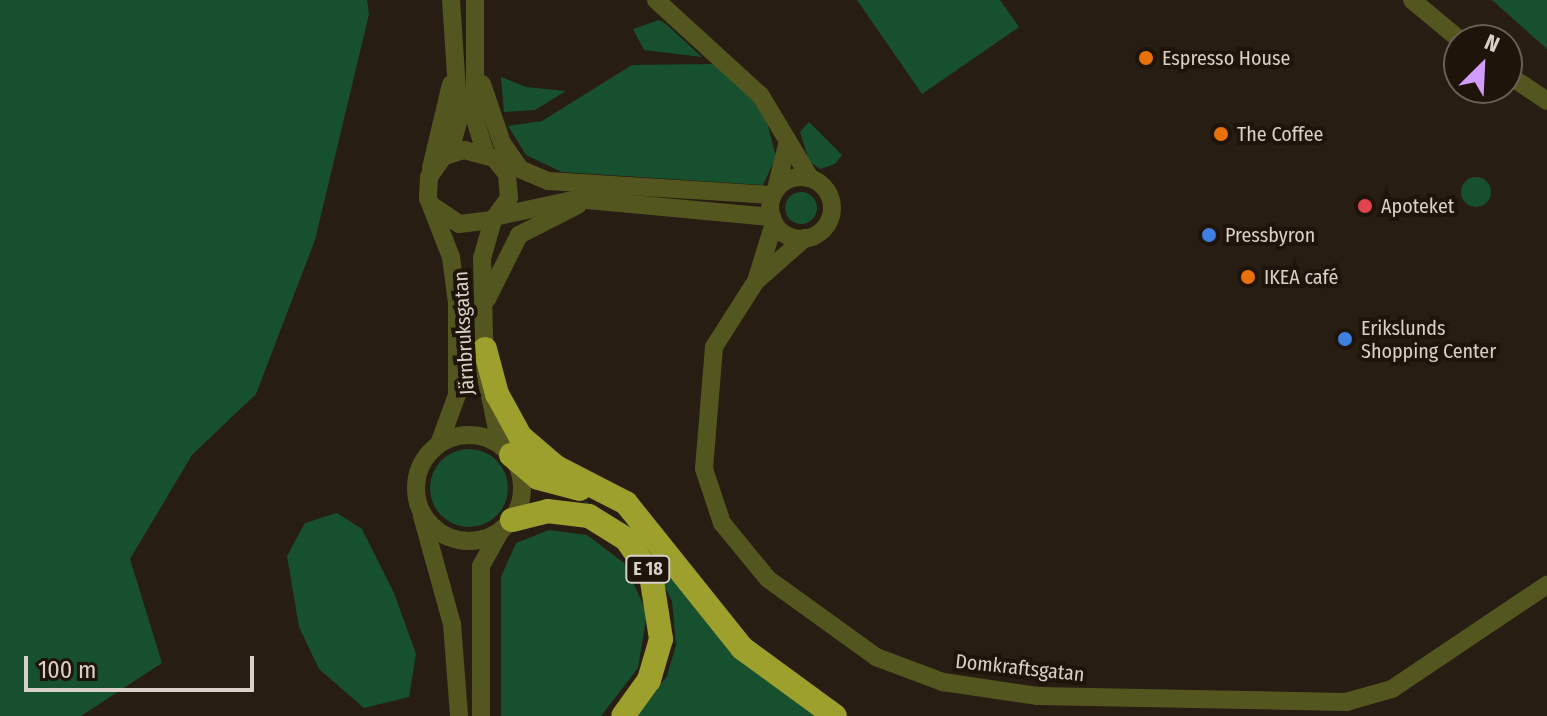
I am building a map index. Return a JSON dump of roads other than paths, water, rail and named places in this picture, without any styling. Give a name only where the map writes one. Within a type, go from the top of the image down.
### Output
[{"type":"highway","points":[[485,349],[497,394],[520,436],[556,467],[626,503],[658,539]]},
{"type":"highway","name":"E 18","points":[[506,450],[538,478],[623,509],[658,539],[742,648],[835,716]]},
{"type":"highway","name":"E 18","points":[[508,525],[547,511],[589,516],[626,539],[651,575],[661,639],[649,680],[623,716]]},
{"type":"street","points":[[429,177],[449,154],[459,120],[451,0]]},
{"type":"street","points":[[475,0],[479,73],[475,119],[490,156],[510,186],[496,218]]},
{"type":"street","points":[[454,74],[429,177],[431,205],[459,224],[496,218],[538,202],[588,201],[773,220],[805,238],[821,231],[832,210],[827,190],[810,178],[761,96],[656,0]]},
{"type":"street","points":[[1412,0],[1443,26]]},
{"type":"street","points":[[479,73],[502,143],[527,175]]},
{"type":"street","points":[[1524,86],[1547,101]]},
{"type":"street","points":[[1524,86],[1547,115]]},
{"type":"street","points":[[773,220],[775,192],[788,141]]},
{"type":"street","points":[[449,154],[490,156],[527,175],[548,181],[775,192],[810,178]]},
{"type":"street","points":[[485,303],[519,235],[588,201]]},
{"type":"street","name":"Järnbruksgatan","points":[[431,205],[451,257],[457,303],[457,395],[439,444]]},
{"type":"street","name":"Järnbruksgatan","points":[[496,218],[482,258],[485,349],[506,450]]},
{"type":"street","name":"Domkraftsgatan","points":[[773,220],[756,281],[709,365],[704,469],[710,499],[740,547],[798,607],[861,649],[920,675],[1038,696],[1346,702],[1392,689],[1547,585]]},
{"type":"street","name":"Domkraftsgatan","points":[[756,281],[805,238]]},
{"type":"street","points":[[459,716],[452,624],[421,509],[417,478],[439,444],[474,435],[506,450],[523,485],[508,525],[481,566],[481,716]]},
{"type":"street","points":[[421,509],[453,539],[474,541],[508,525]]},
{"type":"place","name":"Espresso House","points":[[1146,58]]},
{"type":"place","name":"The Coffee","points":[[1221,134]]},
{"type":"place","name":"Apoteket","points":[[1365,206]]},
{"type":"place","name":"Pressbyron","points":[[1209,235]]},
{"type":"place","name":"IKEA café","points":[[1248,277]]},
{"type":"place","name":"Erikslunds Shopping Center","points":[[1345,339]]}]
